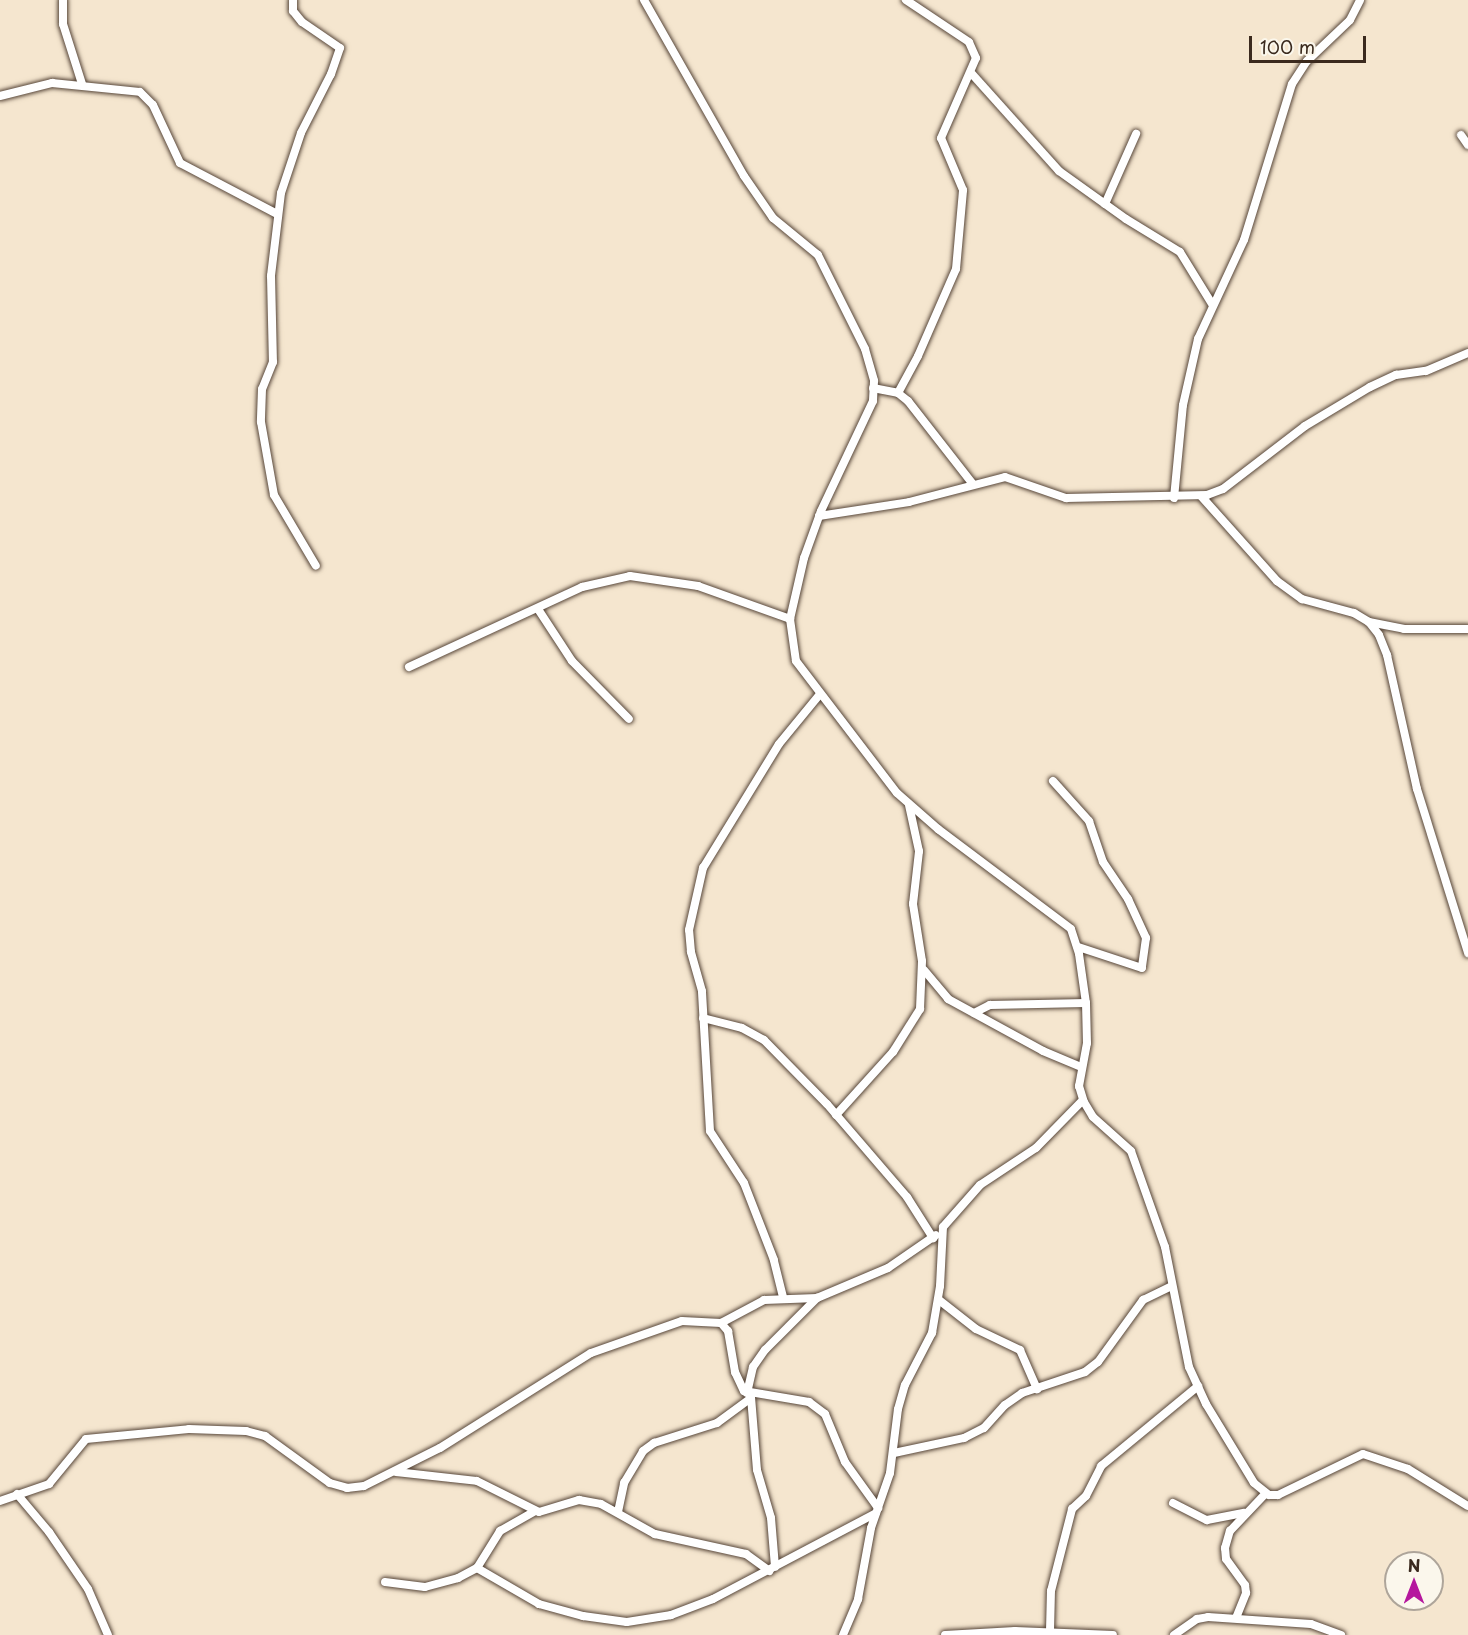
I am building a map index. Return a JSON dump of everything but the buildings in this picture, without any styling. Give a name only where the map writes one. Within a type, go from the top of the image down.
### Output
[{"type":"street","points":[[63,0],[63,24],[82,84]]},
{"type":"street","points":[[293,0],[293,11],[302,22],[340,48],[331,74],[301,133],[277,214],[271,276],[273,362],[262,389],[261,422],[274,495],[316,567]]},
{"type":"street","points":[[644,0],[744,176],[773,218],[818,255],[865,349],[873,388],[873,400],[819,516],[804,558],[790,619],[796,661],[909,804],[1065,922],[1078,947],[1086,1003],[1087,1043],[1081,1066],[1083,1100],[1093,1117],[1131,1150],[1161,1236],[1189,1367],[1241,1463],[1266,1493],[1278,1496],[1291,1492],[1363,1454],[1408,1468],[1468,1506]]},
{"type":"street","points":[[898,393],[956,269],[963,190],[941,138],[972,74],[976,58],[969,42],[906,0]]},
{"type":"street","points":[[1174,498],[1183,405],[1198,339],[1212,304],[1244,240],[1292,84],[1307,61],[1350,20],[1360,0]]},
{"type":"street","points":[[972,74],[990,90],[1033,145],[1059,171],[1105,204],[1180,252],[1212,304]]},
{"type":"street","points":[[0,96],[35,84],[82,84],[140,92],[153,105],[180,163],[277,214]]},
{"type":"street","points":[[1105,204],[1136,134]]},
{"type":"street","points":[[1461,135],[1468,145]]},
{"type":"street","points":[[819,516],[909,502],[972,483],[1005,477],[1066,498],[1201,496],[1223,489],[1305,426],[1370,387],[1396,375],[1426,371],[1468,353]]},
{"type":"street","points":[[873,388],[898,393],[917,411],[972,483]]},
{"type":"street","points":[[1201,496],[1277,581],[1302,598],[1354,613],[1369,622],[1404,629],[1468,629]]},
{"type":"street","points":[[409,667],[582,587],[630,576],[698,586],[790,619]]},
{"type":"street","points":[[538,609],[572,662],[629,719]]},
{"type":"street","points":[[1369,622],[1387,655],[1417,789],[1468,952]]},
{"type":"street","points":[[783,1297],[774,1260],[744,1183],[710,1131],[702,991],[689,930],[703,868],[779,744],[820,694]]},
{"type":"street","points":[[1053,782],[1089,820],[1103,862],[1128,899],[1146,938],[1142,968],[1078,947]]},
{"type":"street","points":[[836,1115],[893,1052],[920,1008],[922,968],[913,904],[919,851],[909,804]]},
{"type":"street","points":[[922,968],[948,999],[1043,1052],[1081,1066]]},
{"type":"street","points":[[974,1012],[990,1005],[1086,1003]]},
{"type":"street","points":[[703,1018],[742,1028],[764,1040],[836,1115],[921,1215],[933,1238]]},
{"type":"street","points":[[772,1569],[771,1518],[756,1460],[750,1396],[753,1367],[765,1350],[817,1298],[888,1268],[933,1238],[942,1231],[957,1208],[980,1185],[1036,1148],[1083,1100]]},
{"type":"street","points":[[843,1635],[866,1567],[877,1510],[894,1453],[898,1409],[905,1385],[932,1333],[939,1300],[942,1231]]},
{"type":"street","points":[[894,1453],[964,1438],[984,1428],[1005,1405],[1022,1393],[1086,1372],[1098,1362],[1143,1300],[1172,1286]]},
{"type":"street","points":[[0,1501],[50,1484],[86,1439],[189,1429],[246,1431],[265,1436],[330,1483],[347,1488],[364,1486],[440,1448],[591,1353],[682,1321],[721,1323],[754,1304],[783,1297],[817,1298]]},
{"type":"street","points":[[939,1300],[976,1329],[1020,1350],[1037,1389]]},
{"type":"street","points":[[721,1323],[728,1330],[735,1372],[750,1396]]},
{"type":"street","points":[[1050,1631],[1051,1591],[1072,1509],[1086,1496],[1101,1466],[1198,1386]]},
{"type":"street","points":[[618,1512],[624,1483],[643,1451],[654,1443],[717,1423],[750,1396],[801,1400],[825,1414],[845,1462],[877,1510]]},
{"type":"street","points":[[395,1472],[477,1481],[535,1511],[547,1512],[579,1500],[618,1512],[655,1534],[746,1554],[772,1569]]},
{"type":"street","points":[[1236,1618],[1246,1593],[1245,1585],[1226,1559],[1225,1548],[1230,1531],[1266,1493]]},
{"type":"street","points":[[17,1494],[50,1532],[88,1589],[108,1635]]},
{"type":"street","points":[[1173,1503],[1207,1520],[1245,1513]]},
{"type":"street","points":[[477,1568],[539,1604],[582,1616],[627,1622],[671,1615],[772,1569],[877,1510]]},
{"type":"street","points":[[385,1582],[425,1587],[477,1568],[500,1531],[535,1511]]},
{"type":"street","points":[[1174,1635],[1197,1619],[1236,1618],[1311,1624],[1341,1635]]},
{"type":"street","points":[[945,1635],[1050,1631],[1113,1635]]}]
